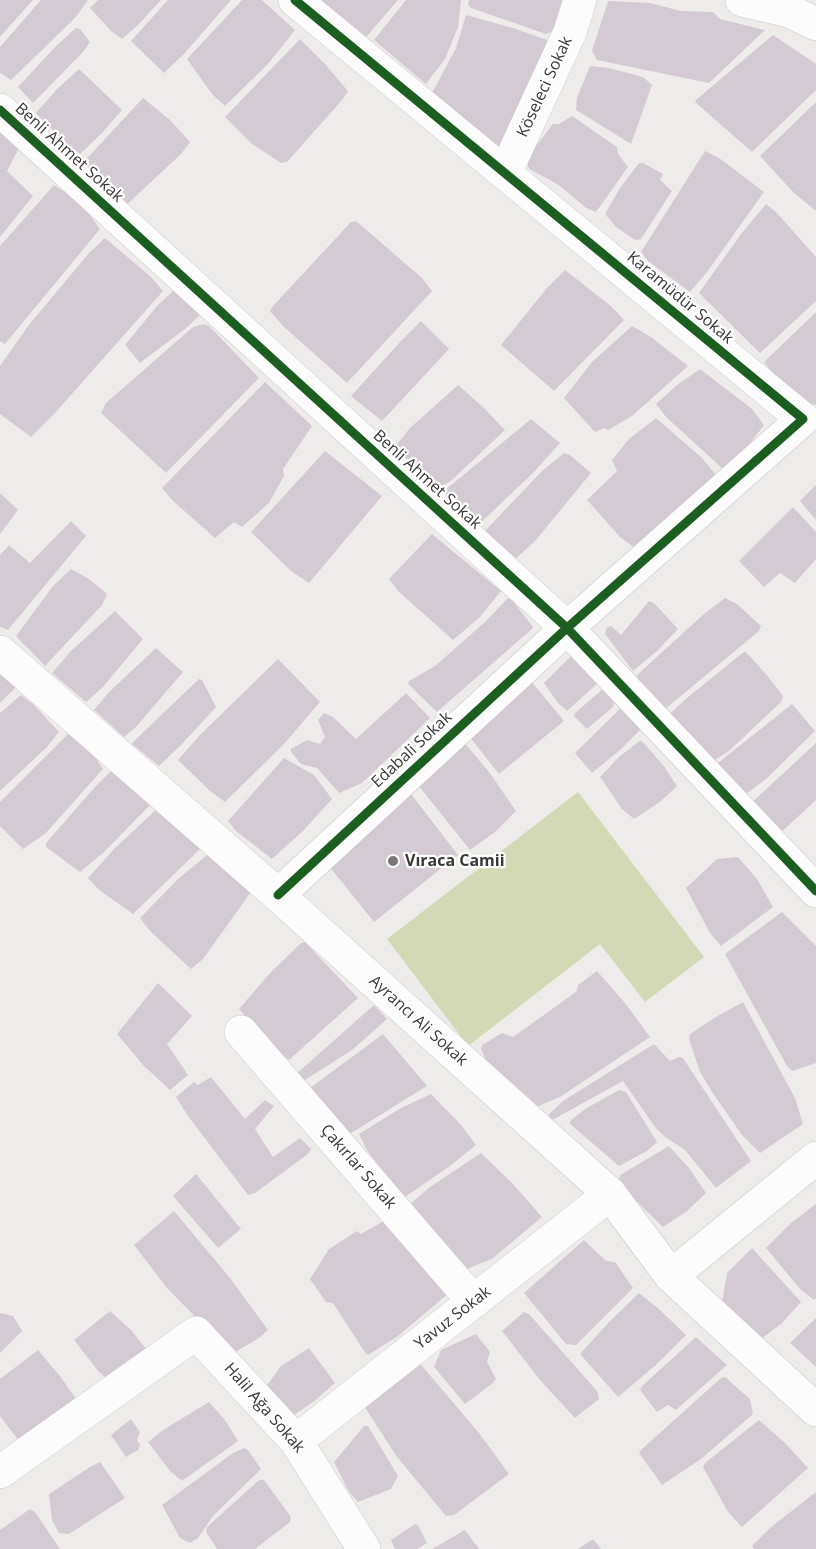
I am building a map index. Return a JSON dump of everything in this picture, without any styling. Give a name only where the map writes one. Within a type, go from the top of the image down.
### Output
[{"type":"street","name":"Karamüdür Sokak","points":[[295,0],[803,419],[567,628]]},
{"type":"street","name":"Köseleci Sokak","points":[[506,173],[570,32],[580,0]]},
{"type":"street","points":[[742,0],[789,11],[816,24]]},
{"type":"street","name":"Benli Ahmet Sokak","points":[[0,110],[567,628],[816,891]]},
{"type":"street","name":"Edabali Sokak","points":[[278,895],[567,628]]},
{"type":"street","name":"Ayrancı Ali Sokak","points":[[0,652],[278,895],[610,1194],[671,1276],[816,1410]]},
{"type":"street","name":"Çakırlar Sokak","points":[[241,1032],[474,1302]]},
{"type":"street","points":[[671,1276],[816,1158]]},
{"type":"street","name":"Yavuz Sokak","points":[[296,1441],[610,1194]]},
{"type":"street","name":"Halil Ağa Sokak","points":[[0,1472],[196,1332],[296,1441],[364,1549]]},
{"type":"green space","points":[[578,792],[704,957],[645,1002],[600,944],[468,1046],[387,939]]},
{"type":"building","points":[[0,0],[33,0],[0,37]]},
{"type":"building","points":[[41,0],[88,0],[75,18],[11,80],[0,73],[0,47]]},
{"type":"building","points":[[98,0],[161,0],[122,39],[111,31],[90,8]]},
{"type":"building","points":[[168,0],[231,0],[184,54],[164,73],[131,41]]},
{"type":"building","points":[[242,0],[262,0],[295,30],[268,64],[225,106],[212,94],[187,59]]},
{"type":"building","points":[[321,0],[398,0],[361,43],[317,4]]},
{"type":"building","points":[[406,0],[461,0],[458,27],[445,59],[426,84],[374,40]]},
{"type":"building","points":[[469,0],[562,0],[553,31],[546,34],[471,8],[468,5]]},
{"type":"building","points":[[608,1],[650,3],[681,11],[713,12],[720,19],[765,30],[709,83],[597,60],[592,51]]},
{"type":"building","points":[[466,15],[547,40],[528,100],[498,149],[432,93],[456,48]]},
{"type":"building","points":[[76,28],[80,29],[90,42],[33,103],[18,87]]},
{"type":"building","points":[[773,35],[816,64],[816,90],[752,152],[695,102]]},
{"type":"building","points":[[300,39],[348,91],[287,162],[281,163],[252,144],[225,117]]},
{"type":"building","points":[[590,66],[609,68],[643,77],[652,85],[631,144],[576,110],[577,98]]},
{"type":"building","points":[[79,69],[122,110],[80,154],[66,144],[36,113]]},
{"type":"building","points":[[143,98],[170,120],[190,142],[181,154],[121,210],[77,169]]},
{"type":"building","points":[[816,102],[816,211],[794,193],[760,156]]},
{"type":"building","points":[[572,116],[617,147],[618,154],[628,167],[596,212],[586,208],[559,185],[529,169],[526,159],[553,124],[559,124]]},
{"type":"building","points":[[2,132],[19,148],[7,171],[33,196],[0,237],[0,134]]},
{"type":"building","points":[[705,151],[719,158],[764,192],[690,292],[648,261],[641,252]]},
{"type":"building","points":[[639,163],[663,174],[660,180],[672,191],[641,239],[635,240],[616,227],[605,214],[620,188]]},
{"type":"building","points":[[54,185],[82,204],[100,229],[5,344],[0,341],[0,246]]},
{"type":"building","points":[[766,204],[816,257],[816,301],[760,353],[699,293],[741,234]]},
{"type":"building","points":[[356,221],[422,278],[432,291],[347,383],[283,326],[270,311],[351,222]]},
{"type":"building","points":[[105,238],[151,277],[163,291],[31,437],[0,414],[0,366],[28,326],[89,253]]},
{"type":"building","points":[[565,270],[611,306],[624,320],[554,391],[501,345],[547,288]]},
{"type":"building","points":[[174,290],[201,314],[140,363],[125,345],[157,306]]},
{"type":"building","points":[[816,312],[816,405],[805,402],[778,379],[764,362]]},
{"type":"building","points":[[421,321],[449,349],[382,421],[351,396]]},
{"type":"building","points":[[204,324],[209,326],[259,378],[166,473],[101,413],[106,403],[193,327]]},
{"type":"building","points":[[632,326],[651,337],[688,366],[632,416],[608,430],[604,428],[595,432],[564,398],[592,362]]},
{"type":"building","points":[[700,369],[752,409],[764,425],[745,450],[723,469],[666,417],[656,404]]},
{"type":"building","points":[[265,382],[312,426],[283,469],[284,476],[269,503],[242,527],[234,522],[215,538],[172,500],[162,488]]},
{"type":"building","points":[[458,385],[505,430],[453,479],[428,496],[389,455],[410,428]]},
{"type":"building","points":[[656,418],[702,458],[716,475],[636,549],[620,537],[587,500],[617,471],[612,460],[629,439]]},
{"type":"building","points":[[531,419],[560,443],[533,473],[471,532],[436,501],[444,491]]},
{"type":"building","points":[[325,451],[382,496],[309,583],[291,571],[251,532]]},
{"type":"building","points":[[564,453],[570,455],[591,473],[535,541],[511,563],[483,533],[543,470]]},
{"type":"building","points":[[816,485],[816,520],[800,501]]},
{"type":"building","points":[[0,493],[18,510],[0,534]]},
{"type":"building","points":[[793,507],[816,532],[816,559],[795,583],[780,573],[764,587],[739,561]]},
{"type":"building","points":[[71,521],[86,536],[8,630],[0,627],[0,555],[9,545],[30,563]]},
{"type":"building","points":[[432,534],[501,591],[480,617],[453,640],[398,591],[389,579]]},
{"type":"building","points":[[71,569],[89,579],[107,594],[102,605],[45,666],[16,636],[53,586]]},
{"type":"building","points":[[508,598],[533,627],[532,629],[437,712],[408,684],[409,681],[435,666],[485,622]]},
{"type":"building","points":[[725,598],[737,604],[761,626],[759,631],[664,710],[637,694],[637,675]]},
{"type":"building","points":[[649,601],[654,603],[678,629],[633,671],[605,634],[607,627],[611,626],[621,635]]},
{"type":"building","points":[[115,611],[143,639],[103,687],[86,702],[52,673],[70,652]]},
{"type":"building","points":[[156,648],[183,672],[136,727],[124,737],[94,710],[109,692]]},
{"type":"building","points":[[745,651],[783,696],[781,702],[729,751],[702,768],[662,721]]},
{"type":"building","points":[[573,654],[598,683],[567,711],[558,703],[544,683]]},
{"type":"building","points":[[278,659],[320,702],[284,744],[225,802],[178,760],[199,736]]},
{"type":"building","points":[[0,670],[19,684],[0,703]]},
{"type":"building","points":[[199,679],[202,680],[216,707],[159,766],[132,744]]},
{"type":"building","points":[[531,681],[564,721],[499,774],[465,731]]},
{"type":"building","points":[[603,689],[614,702],[613,707],[587,729],[574,716],[575,713]]},
{"type":"building","points":[[406,693],[430,718],[362,783],[339,793],[317,768],[301,764],[291,752],[291,749],[307,740],[320,744],[325,737],[318,720],[324,713],[333,717],[356,739]]},
{"type":"building","points":[[21,695],[34,705],[59,732],[47,747],[0,791],[0,713]]},
{"type":"building","points":[[792,704],[815,731],[766,779],[746,794],[718,766],[718,763]]},
{"type":"building","points":[[623,706],[645,725],[592,773],[575,753]]},
{"type":"building","points":[[71,731],[86,743],[103,769],[46,833],[23,849],[0,826],[0,802]]},
{"type":"building","points":[[458,735],[489,772],[516,811],[495,832],[470,850],[414,780]]},
{"type":"building","points":[[641,740],[663,765],[677,786],[660,802],[634,819],[622,809],[600,777],[619,757]]},
{"type":"building","points":[[816,743],[816,800],[777,836],[748,806]]},
{"type":"building","points":[[284,758],[314,775],[332,799],[303,831],[272,859],[236,831],[228,821]]},
{"type":"building","points":[[114,768],[152,803],[104,852],[80,872],[46,847],[46,843]]},
{"type":"building","name":"Vıraca Camii","points":[[411,794],[458,855],[374,922],[329,866]]},
{"type":"building","points":[[159,807],[200,849],[133,914],[98,889],[88,878],[115,848]]},
{"type":"building","points":[[207,855],[251,892],[203,959],[191,969],[150,931],[140,918],[178,879]]},
{"type":"building","points":[[738,857],[757,879],[773,907],[721,946],[710,933],[686,888],[717,859]]},
{"type":"building","points":[[782,912],[816,946],[816,1063],[792,1071],[787,1066],[725,954]]},
{"type":"building","points":[[305,942],[358,998],[289,1060],[271,1045],[239,1009],[270,973],[300,944]]},
{"type":"building","points":[[597,971],[650,1037],[560,1097],[538,1106],[486,1060],[481,1049],[482,1045],[502,1033],[513,1037],[577,991],[578,985]]},
{"type":"building","points":[[158,983],[192,1016],[167,1044],[188,1075],[170,1090],[144,1066],[117,1034]]},
{"type":"building","points":[[743,1002],[795,1098],[803,1124],[760,1153],[742,1135],[712,1092],[700,1072],[689,1039],[690,1034]]},
{"type":"building","points":[[374,1005],[387,1019],[352,1050],[297,1085],[295,1075]]},
{"type":"building","points":[[383,1034],[427,1086],[348,1135],[306,1091]]},
{"type":"building","points":[[654,1044],[670,1061],[679,1057],[683,1058],[751,1161],[716,1188],[685,1150],[665,1137],[655,1127],[623,1081],[554,1119],[550,1119],[549,1114],[563,1101]]},
{"type":"building","points":[[211,1077],[245,1119],[265,1100],[274,1106],[255,1129],[273,1157],[300,1138],[311,1149],[308,1154],[255,1193],[248,1195],[176,1097],[194,1082],[198,1085]]},
{"type":"building","points":[[619,1090],[626,1092],[657,1142],[647,1151],[619,1166],[570,1124],[571,1120],[585,1109]]},
{"type":"building","points":[[431,1094],[462,1126],[476,1145],[405,1197],[368,1152],[359,1134],[401,1108]]},
{"type":"building","points":[[669,1146],[689,1168],[706,1193],[686,1212],[663,1227],[626,1191],[619,1179],[620,1175]]},
{"type":"building","points":[[481,1153],[542,1217],[492,1259],[461,1271],[409,1205],[430,1187]]},
{"type":"building","points":[[196,1174],[241,1229],[218,1248],[173,1196]]},
{"type":"building","points":[[816,1204],[816,1298],[814,1300],[800,1289],[766,1248],[791,1223]]},
{"type":"building","points":[[174,1211],[230,1278],[268,1330],[232,1354],[167,1288],[134,1245]]},
{"type":"building","points":[[389,1218],[449,1293],[398,1336],[368,1355],[333,1303],[326,1302],[310,1279],[329,1249],[357,1231],[361,1234]]},
{"type":"building","points":[[584,1240],[606,1261],[615,1262],[633,1288],[576,1345],[566,1344],[524,1293]]},
{"type":"building","points":[[752,1248],[801,1302],[781,1324],[757,1342],[721,1308],[727,1273]]},
{"type":"building","points":[[639,1293],[686,1335],[656,1365],[618,1397],[580,1354]]},
{"type":"building","points":[[110,1311],[132,1331],[150,1354],[112,1383],[99,1372],[74,1340]]},
{"type":"building","points":[[524,1312],[529,1314],[597,1391],[599,1399],[575,1418],[540,1380],[502,1331]]},
{"type":"building","points":[[0,1313],[13,1316],[22,1331],[0,1353]]},
{"type":"building","points":[[816,1318],[816,1367],[790,1343]]},
{"type":"building","points":[[476,1334],[490,1352],[487,1362],[496,1379],[465,1404],[434,1367],[441,1350]]},
{"type":"building","points":[[696,1337],[727,1365],[676,1410],[668,1405],[657,1412],[640,1390],[642,1386]]},
{"type":"building","points":[[309,1348],[335,1383],[288,1419],[260,1395],[281,1366]]},
{"type":"building","points":[[38,1350],[80,1405],[22,1445],[0,1416],[0,1379]]},
{"type":"building","points":[[417,1360],[479,1433],[509,1474],[454,1515],[446,1516],[397,1457],[362,1403]]},
{"type":"building","points":[[725,1377],[750,1399],[753,1414],[701,1459],[662,1485],[639,1453],[721,1378]]},
{"type":"building","points":[[209,1402],[225,1420],[238,1441],[182,1481],[170,1471],[148,1442],[163,1430]]},
{"type":"building","points":[[131,1419],[140,1432],[137,1440],[140,1445],[138,1450],[126,1457],[111,1435]]},
{"type":"building","points":[[759,1420],[808,1468],[742,1527],[728,1512],[703,1467]]},
{"type":"building","points":[[364,1426],[368,1426],[398,1476],[391,1489],[358,1502],[349,1492],[334,1462]]},
{"type":"building","points":[[244,1448],[248,1450],[261,1469],[213,1516],[198,1538],[190,1543],[180,1538],[162,1505],[233,1453]]},
{"type":"building","points":[[100,1462],[125,1498],[69,1534],[59,1533],[52,1520],[49,1494]]},
{"type":"building","points":[[259,1480],[264,1480],[291,1517],[290,1522],[255,1549],[217,1549],[206,1532],[207,1527]]},
{"type":"building","points":[[816,1492],[816,1549],[754,1549],[752,1546],[771,1527]]},
{"type":"building","points":[[30,1509],[35,1512],[60,1549],[0,1549],[0,1530]]},
{"type":"building","points":[[415,1524],[418,1525],[427,1543],[417,1549],[395,1549],[391,1540]]},
{"type":"building","points":[[465,1530],[479,1549],[432,1549]]},
{"type":"building","points":[[593,1539],[601,1549],[578,1549]]},
{"type":"cycle path","points":[[278,895],[567,628],[803,419],[295,0]]},
{"type":"cycle path","points":[[0,110],[567,628],[816,891]]},
{"type":"place","name":"Vıraca Camii","points":[[393,861]]}]
